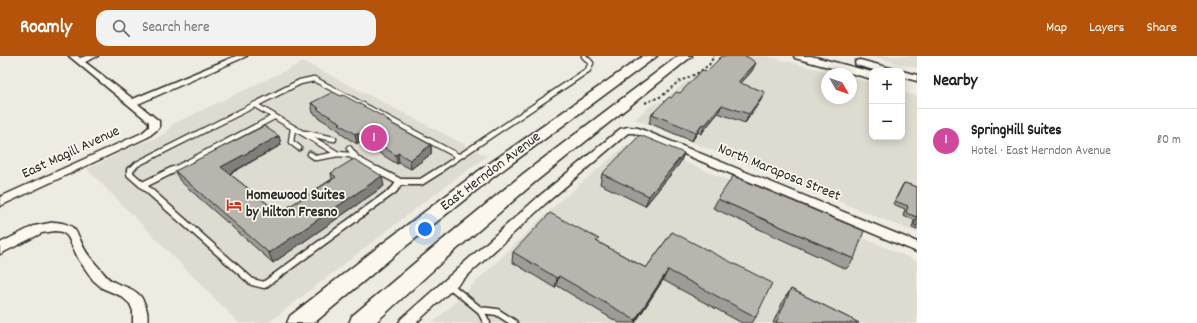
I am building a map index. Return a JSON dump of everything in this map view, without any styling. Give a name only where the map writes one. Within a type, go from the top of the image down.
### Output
[{"type":"main road","name":"East Herndon Avenue","points":[[298,323],[400,241],[492,170],[651,56]]},
{"type":"main road","name":"East Herndon Avenue","points":[[360,323],[436,256],[524,183],[686,56]]},
{"type":"main road","points":[[799,56],[869,75]]},
{"type":"main road","points":[[834,56],[879,68]]},
{"type":"main road","points":[[905,75],[917,78]]},
{"type":"main road","points":[[905,79],[917,82]]},
{"type":"main road","points":[[905,84],[917,86]]},
{"type":"street","points":[[76,59],[94,56]]},
{"type":"street","points":[[76,59],[132,103],[243,56]]},
{"type":"street","name":"East Magill Avenue","points":[[0,202],[145,135],[154,128],[154,121],[132,103]]},
{"type":"street","name":"North Maraposa Street","points":[[447,284],[546,196],[623,131],[628,130],[643,133],[917,247]]},
{"type":"street","points":[[0,249],[37,230],[48,227],[64,227],[74,235],[80,252],[104,282],[110,286],[129,293],[141,309],[140,323]]},
{"type":"street","points":[[406,323],[447,284]]},
{"type":"lane","points":[[310,154],[316,158],[338,154],[350,155],[400,182],[421,182],[588,70],[591,63],[587,57]]},
{"type":"lane","points":[[400,182],[394,190],[264,285],[252,282],[130,174],[130,169],[137,164],[300,82],[314,79],[458,156]]},
{"type":"lane","points":[[254,105],[338,154]]},
{"type":"lane","points":[[143,185],[274,117]]},
{"type":"lane","points":[[293,128],[291,142],[299,148]]},
{"type":"lane","points":[[300,132],[334,139]]},
{"type":"lane","points":[[349,148],[357,159]]},
{"type":"lane","points":[[447,284],[480,310],[487,323]]},
{"type":"lane","points":[[480,310],[497,312],[514,323]]},
{"type":"path","points":[[640,107],[645,103],[662,96],[678,82],[696,74],[709,65],[714,56]]},
{"type":"shaded area","points":[[719,56],[766,56],[821,70],[821,104],[857,104],[857,79],[869,82],[869,140],[905,140],[905,93],[917,96],[917,233],[635,119],[650,106],[665,99],[683,84],[713,66]]},
{"type":"shaded area","points":[[872,56],[917,56],[917,68],[883,59]]},
{"type":"shaded area","points":[[304,62],[487,156],[428,199],[268,323],[239,323],[87,169],[139,144],[155,139],[167,132],[173,124]]},
{"type":"shaded area","points":[[638,142],[917,261],[917,323],[433,323],[560,201],[628,144]]},
{"type":"building","points":[[722,56],[748,57],[756,63],[738,82],[765,92],[749,114],[722,105],[705,125],[702,124],[696,132],[652,114],[669,97],[671,98],[676,92],[680,93],[702,70],[707,71]]},
{"type":"building","points":[[333,92],[341,96],[343,95],[384,117],[388,120],[387,121],[431,145],[410,160],[398,153],[396,155],[364,135],[362,136],[357,133],[355,134],[339,124],[341,123],[317,109],[319,108],[311,103]]},
{"type":"building","name":"Homewood Suites by Hilton Fresno","points":[[264,126],[279,136],[221,167],[279,213],[336,177],[331,173],[354,159],[382,176],[269,253],[175,171]]},
{"type":"building","points":[[640,135],[684,153],[649,196],[602,174]]},
{"type":"building","points":[[733,176],[864,231],[854,259],[718,199]]},
{"type":"building","points":[[904,183],[917,187],[917,217],[906,213],[908,206],[895,201]]},
{"type":"building","points":[[550,213],[599,239],[596,241],[646,268],[672,232],[772,283],[756,317],[668,270],[635,320],[559,276],[557,278],[513,252]]},
{"type":"building","points":[[917,217],[917,226],[914,225]]},
{"type":"building","points":[[791,289],[859,323],[776,323]]},
{"type":"place","name":"SpringHill Suites","points":[[374,138]]},
{"type":"place","name":"Homewood Suites by Hilton Fresno","points":[[234,205]]}]
